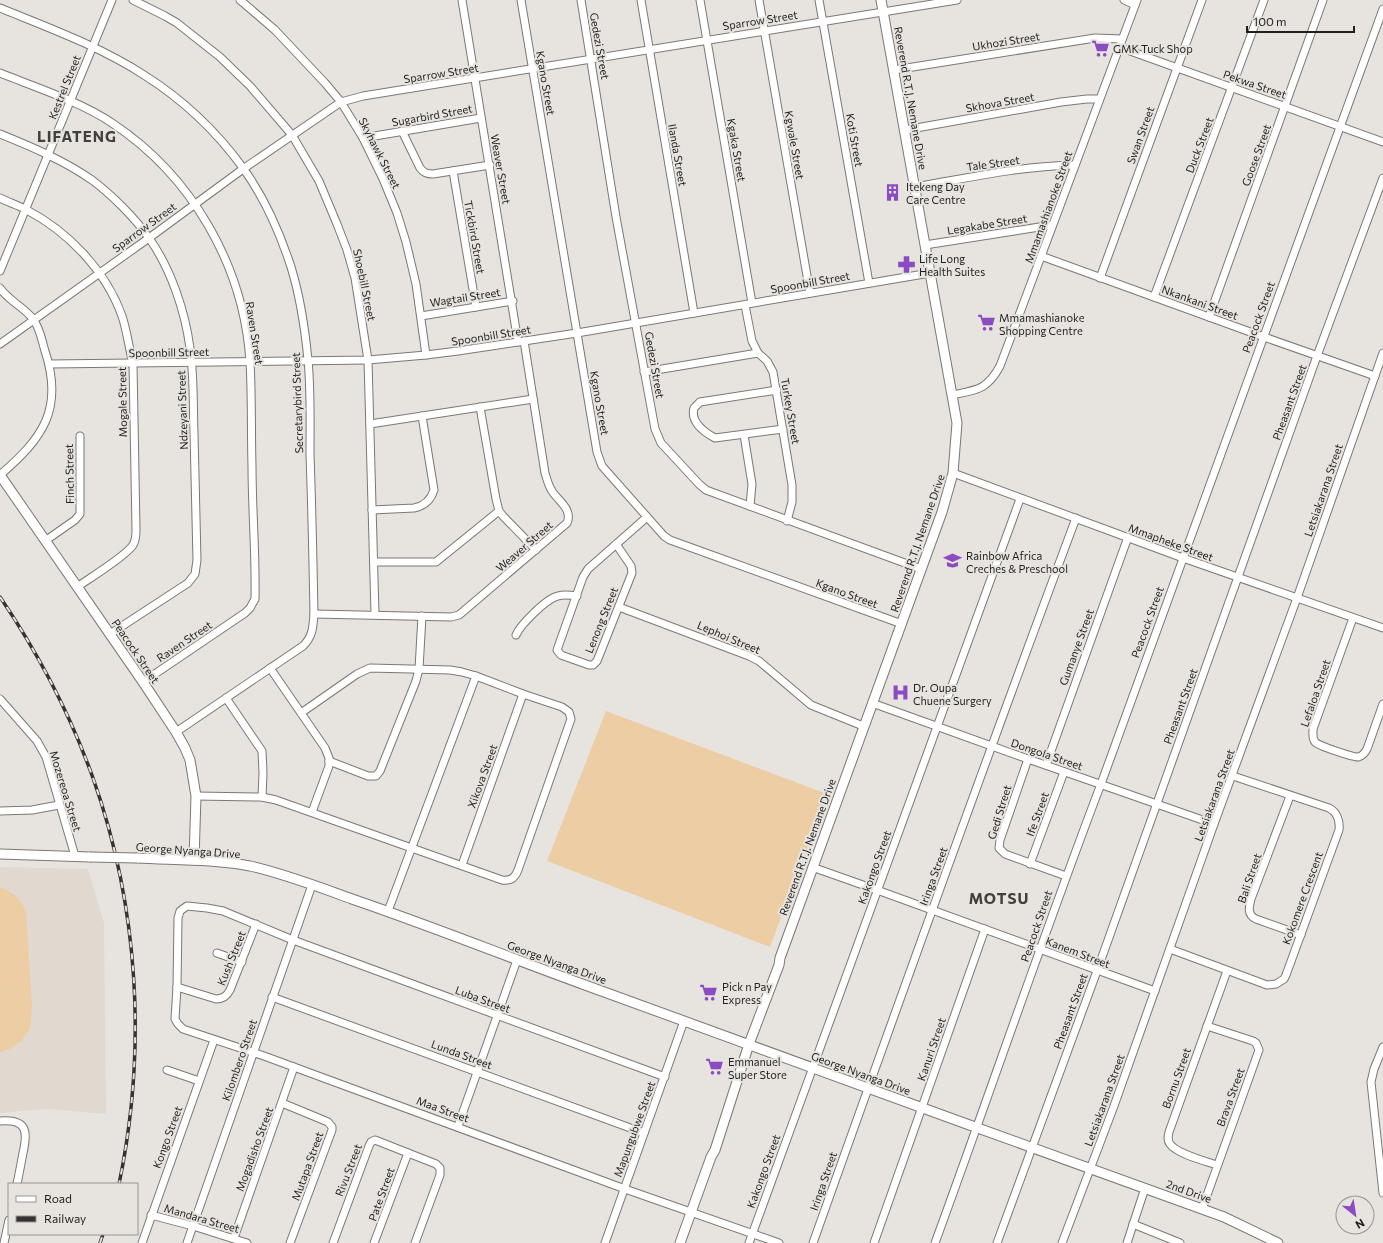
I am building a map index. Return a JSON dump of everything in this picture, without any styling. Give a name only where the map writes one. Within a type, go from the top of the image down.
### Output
[{"type":"street","name":"Kestrel Street","points":[[0,271],[112,0]]},
{"type":"street","name":"Shoebill Street","points":[[133,0],[177,23],[220,57],[250,86],[292,136],[319,181],[347,250],[360,303],[368,360],[375,614]]},
{"type":"street","name":"Skyhawk Street","points":[[240,0],[275,30],[341,102],[363,138],[383,179],[404,235],[411,261],[421,316],[426,355]]},
{"type":"street","name":"Weaver Street","points":[[314,614],[375,614],[451,617],[463,613],[564,526],[569,519],[567,509],[554,494],[548,482],[513,301],[462,0]]},
{"type":"street","name":"Kgano Street","points":[[521,0],[599,460],[607,472],[646,517],[664,536],[677,544],[902,624]]},
{"type":"street","name":"Gedezi Street","points":[[581,0],[592,60],[616,217],[655,429],[661,443],[702,488],[787,521],[921,569]]},
{"type":"street","name":"Ilanda Street","points":[[641,0],[694,313]]},
{"type":"street","name":"Kgaka Street","points":[[700,0],[748,304],[752,341],[758,353]]},
{"type":"street","name":"Kgwale Street","points":[[759,0],[810,293]]},
{"type":"street","name":"Koti Street","points":[[819,0],[868,283]]},
{"type":"street","name":"Reverend R.T.J. Nemane Drive","points":[[680,1243],[711,1157],[715,1150],[747,1043],[779,965],[780,958],[812,867],[942,512],[953,473],[957,423],[881,0]]},
{"type":"street","name":"Sparrow Street","points":[[0,344],[243,169],[341,102],[363,96],[957,0]]},
{"type":"street","points":[[1124,0],[1136,3]]},
{"type":"street","name":"Swan Street","points":[[1100,278],[1202,0]]},
{"type":"street","name":"Duck Street","points":[[1154,297],[1264,0]]},
{"type":"street","name":"Goose Street","points":[[1209,317],[1323,0]]},
{"type":"street","name":"Mmamashianoke Street","points":[[952,395],[982,387],[993,379],[1000,366],[1136,3]]},
{"type":"street","name":"Secretarybird Street","points":[[0,8],[93,46],[142,73],[172,95],[222,143],[243,169],[273,222],[291,266],[303,322],[308,361],[314,614],[313,629],[308,641],[176,732]]},
{"type":"street","name":"Peacock Street","points":[[935,1243],[1066,876],[1101,784],[1383,9]]},
{"type":"street","name":"Ukhozi Street","points":[[894,70],[1095,38],[1122,39]]},
{"type":"street","name":"Pekwa Street","points":[[1119,47],[1383,142]]},
{"type":"street","name":"Raven Street","points":[[0,73],[70,102],[105,119],[130,135],[152,154],[176,179],[195,204],[216,241],[231,275],[239,301],[250,361],[255,591],[253,604],[245,613],[143,682]]},
{"type":"street","name":"Skhova Street","points":[[905,130],[1062,102],[1099,99]]},
{"type":"street","name":"Sugarbird Street","points":[[363,138],[481,118]]},
{"type":"street","points":[[402,131],[420,168],[424,173],[428,174],[453,171],[490,165]]},
{"type":"street","name":"Ndzeyani Street","points":[[0,134],[49,154],[75,169],[102,188],[134,220],[149,238],[166,268],[181,307],[187,330],[191,362],[197,560],[195,574],[188,583],[110,634]]},
{"type":"street","name":"Tale Street","points":[[915,187],[989,174],[1075,165]]},
{"type":"street","name":"Tickbird Street","points":[[453,171],[476,306]]},
{"type":"street","name":"Pheasant Street","points":[[997,1243],[1097,971],[1317,356],[1383,178]]},
{"type":"street","name":"Mogale Street","points":[[0,198],[25,209],[61,232],[99,273],[122,316],[132,364],[135,539],[133,544],[124,554],[77,587]]},
{"type":"street","name":"Legakabe Street","points":[[925,245],[1052,226]]},
{"type":"street","name":"Nkankani Street","points":[[1041,256],[1375,376]]},
{"type":"street","name":"Spoonbill Street","points":[[50,364],[368,360],[426,355],[577,333],[930,273]]},
{"type":"street","points":[[0,288],[34,320],[50,364],[52,393],[49,414],[45,425],[28,449],[0,475]]},
{"type":"street","name":"Wagtail Street","points":[[421,316],[513,301]]},
{"type":"street","points":[[644,372],[758,353]]},
{"type":"street","name":"Turkey Street","points":[[758,353],[770,366],[777,390],[793,495],[787,521]]},
{"type":"street","name":"Letsiakarana Street","points":[[1062,1243],[1155,992],[1383,354]]},
{"type":"street","points":[[777,390],[706,401],[697,404],[694,408],[693,416],[697,424],[715,438],[783,429]]},
{"type":"street","points":[[370,424],[533,399]]},
{"type":"street","points":[[480,407],[496,499],[500,511],[536,550]]},
{"type":"street","points":[[372,510],[421,507],[432,496],[434,490],[422,416]]},
{"type":"street","points":[[744,435],[752,484],[750,506]]},
{"type":"street","name":"Finch Street","points":[[45,541],[75,520],[80,514],[80,436]]},
{"type":"street","name":"Mmapheke Street","points":[[953,473],[1020,499],[1370,624],[1383,622]]},
{"type":"street","name":"Peacock Street","points":[[0,475],[176,732],[190,760],[196,796],[194,860]]},
{"type":"street","name":"Kakongo Street","points":[[749,1243],[1020,499]]},
{"type":"street","points":[[374,562],[436,562],[500,511]]},
{"type":"street","name":"Lenong Street","points":[[616,544],[630,563],[632,569],[597,661],[592,665],[589,665],[561,655],[557,650],[583,577],[588,569],[646,517]]},
{"type":"street","name":"Iringa Street","points":[[814,1243],[991,746],[1076,518]]},
{"type":"street","name":"Gumanye Street","points":[[1046,765],[1128,537]]},
{"type":"street","points":[[516,635],[523,624],[550,600],[562,595],[577,596]]},
{"type":"street","name":"Lephoi Street","points":[[619,606],[749,656],[764,665],[811,705],[863,726]]},
{"type":"street","points":[[329,761],[372,777],[378,774],[383,767],[412,692],[419,669],[422,616]]},
{"type":"street","name":"Lefaloa Street","points":[[1353,618],[1313,730],[1313,738],[1320,745],[1353,756],[1363,755],[1368,749],[1383,704]]},
{"type":"street","points":[[1370,624],[1383,628]]},
{"type":"street","points":[[270,668],[325,748],[329,761],[312,812]]},
{"type":"street","points":[[196,796],[262,797],[276,800],[462,866],[506,880],[514,878],[518,870],[571,719],[569,712],[562,707],[476,676],[450,670],[419,669],[366,669],[301,713]]},
{"type":"street","points":[[388,911],[476,676]]},
{"type":"street","name":"Xikova Street","points":[[462,866],[523,694]]},
{"type":"street","points":[[226,698],[262,751],[262,797]]},
{"type":"street","name":"Mozereoa Street","points":[[0,699],[42,748],[75,856]]},
{"type":"street","name":"Dongola Street","points":[[872,703],[1214,824]]},
{"type":"street","name":"Gedi Street","points":[[1028,759],[999,844],[1000,850],[1005,854],[1030,864],[1066,876]]},
{"type":"street","name":"Ife Street","points":[[1030,864],[1064,772]]},
{"type":"street","name":"Kokomere Crescent","points":[[1170,949],[1267,986],[1276,984],[1284,979],[1301,935],[1339,825],[1338,818],[1332,810],[1232,776]]},
{"type":"street","name":"Bali Street","points":[[1290,796],[1251,899],[1249,912],[1252,918],[1301,935]]},
{"type":"street","points":[[0,811],[32,810],[59,805]]},
{"type":"street","name":"George Nyanga Drive","points":[[0,854],[194,860],[251,866],[388,911],[812,1068],[1090,1168]]},
{"type":"street","name":"Kanem Street","points":[[812,867],[1041,949],[1155,992]]},
{"type":"street","name":"Kilombero Street","points":[[187,1243],[312,885]]},
{"type":"street","name":"Luba Street","points":[[177,987],[178,918],[182,908],[191,906],[213,908],[293,940],[664,1077]]},
{"type":"street","name":"Kush Street","points":[[177,987],[214,998],[222,998],[228,994],[256,924]]},
{"type":"street","name":"Kanuri Street","points":[[874,1243],[985,929]]},
{"type":"street","points":[[217,953],[242,962]]},
{"type":"street","points":[[458,1126],[517,960]]},
{"type":"street","name":"Bornu Street","points":[[1217,1165],[1179,1151],[1171,1146],[1168,1138],[1227,971]]},
{"type":"street","name":"Maa Street","points":[[177,987],[175,1019],[185,1030],[253,1052],[458,1126],[625,1189],[779,1243]]},
{"type":"street","name":"Lunda Street","points":[[272,997],[644,1133]]},
{"type":"street","name":"Mapungubwe Street","points":[[605,1243],[684,1021]]},
{"type":"street","name":"Brava Street","points":[[1202,1209],[1259,1050],[1256,1043],[1253,1041],[1207,1026]]},
{"type":"street","name":"Kongo Street","points":[[142,1243],[214,1040]]},
{"type":"street","points":[[1383,1047],[1372,1073],[1371,1087],[1383,1193]]},
{"type":"street","name":"Mogadisho Street","points":[[234,1238],[294,1067]]},
{"type":"street","points":[[167,1070],[199,1081]]},
{"type":"street","name":"Mutapa Street","points":[[282,1103],[328,1122],[332,1127],[290,1243]]},
{"type":"street","points":[[0,1120],[15,1121],[24,1127],[26,1131],[26,1141],[17,1183]]},
{"type":"street","name":"Rivu Street","points":[[333,1243],[371,1142],[377,1140],[408,1153]]},
{"type":"street","points":[[408,1153],[436,1164],[441,1170],[416,1243]]},
{"type":"street","name":"Pate Street","points":[[374,1243],[408,1153]]},
{"type":"street","name":"2nd Drive","points":[[1090,1168],[1224,1217],[1277,1243]]},
{"type":"street","points":[[1127,1243],[1145,1188]]},
{"type":"street","name":"Mandara Street","points":[[151,1215],[247,1243]]},
{"type":"street","points":[[1133,1224],[1180,1243]]},
{"type":"street","points":[[4,1243],[8,1225]]},
{"type":"shaded area","points":[[606,711],[827,794],[770,947],[547,861]]},
{"type":"shaded area","points":[[0,867],[88,869],[104,923],[106,1114],[46,1109],[0,1113]]},
{"type":"shaded area","points":[[0,887],[16,896],[26,911],[32,1007],[30,1029],[21,1041],[10,1049],[0,1052]]},
{"type":"railway","points":[[0,597],[14,618],[52,684],[84,754],[108,827],[120,877],[129,928],[134,980],[135,1031],[133,1082],[128,1133],[119,1183]]},
{"type":"railway","points":[[100,1243],[103,1235]]},
{"type":"place","name":"GMK Tuck Shop","points":[[1100,48]]},
{"type":"place","name":"Itekeng Day Care Centre","points":[[893,192]]},
{"type":"place","name":"Life Long Health Suites","points":[[906,264]]},
{"type":"place","name":"Mmamashianoke Shopping Centre","points":[[986,323]]},
{"type":"place","name":"Rainbow Africa Creches & Preschool","points":[[953,561]]},
{"type":"place","name":"Dr. Oupa Chuene Surgery","points":[[900,693]]},
{"type":"place","name":"Pick n Pay Express","points":[[709,992]]},
{"type":"place","name":"Emmanuel Super Store","points":[[715,1067]]},
{"type":"district","name":"LIFATENG","points":[[77,136]]},
{"type":"district","name":"MOTSU","points":[[999,898]]}]
